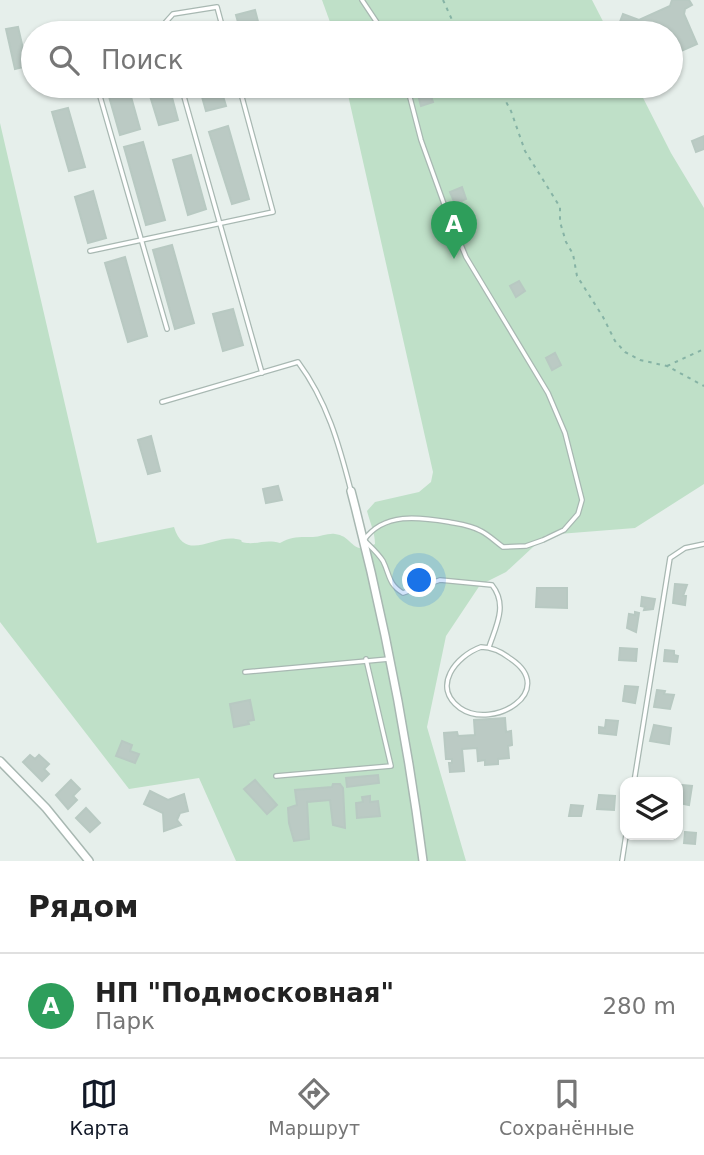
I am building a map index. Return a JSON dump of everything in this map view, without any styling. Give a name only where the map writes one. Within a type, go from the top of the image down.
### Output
[{"type":"street","points":[[351,491],[392,659],[409,755],[423,861]]},
{"type":"street","points":[[0,761],[46,808],[89,861]]},
{"type":"lane","points":[[362,0],[376,21]]},
{"type":"lane","points":[[167,21],[173,14],[217,7],[221,21]]},
{"type":"lane","points":[[100,98],[167,329]]},
{"type":"lane","points":[[184,98],[262,373]]},
{"type":"lane","points":[[90,251],[274,212],[242,98]]},
{"type":"lane","points":[[410,98],[421,140],[453,225],[467,257],[548,393],[565,433],[582,499],[578,514],[564,530],[526,546],[503,547],[481,530],[465,525],[407,517],[378,525],[364,540],[385,564],[388,580],[403,593],[440,580],[492,585],[501,603],[489,648]]},
{"type":"lane","points":[[162,402],[298,362],[316,387],[340,449],[351,491]]},
{"type":"lane","points":[[635,777],[670,558],[685,548],[704,544]]},
{"type":"lane","points":[[481,647],[489,648],[503,653],[523,668],[527,683],[526,692],[517,704],[509,709],[490,714],[470,713],[461,709],[450,697],[447,689],[449,674],[454,665],[468,653],[481,647]]},
{"type":"lane","points":[[245,672],[366,659],[392,659]]},
{"type":"lane","points":[[276,776],[391,766],[366,659]]},
{"type":"lane","points":[[622,861],[625,840]]},
{"type":"path","points":[[443,0],[453,21]]},
{"type":"path","points":[[503,98],[511,111],[525,151],[560,207],[560,222],[573,254],[577,276],[615,341],[625,352],[640,360],[667,366],[704,386]]},
{"type":"path","points":[[667,366],[704,349]]},
{"type":"green space","points":[[322,0],[592,0],[603,21],[330,21]]},
{"type":"green space","points":[[349,98],[643,98],[671,153],[704,208],[704,484],[635,528],[546,535],[506,572],[480,585],[446,636],[427,727],[466,861],[236,861],[199,778],[129,789],[0,622],[0,123],[97,543],[174,527],[179,538],[192,546],[227,539],[239,539],[247,543],[280,543],[292,538],[332,534],[346,538],[357,547],[367,547],[375,544],[367,511],[375,502],[419,492],[431,482],[433,472]]},
{"type":"building","points":[[672,0],[689,0],[692,5],[685,9],[684,14],[697,44],[683,50],[683,21],[620,21],[623,14],[639,20],[670,6]]},
{"type":"building","points":[[255,10],[258,21],[238,21],[236,15]]},
{"type":"building","points":[[18,27],[21,68],[15,69],[6,29]]},
{"type":"building","points":[[109,98],[131,98],[140,129],[120,135]]},
{"type":"building","points":[[151,98],[172,98],[178,120],[159,125]]},
{"type":"building","points":[[202,98],[224,98],[226,106],[206,111]]},
{"type":"building","points":[[419,98],[432,98],[433,102],[421,106]]},
{"type":"building","points":[[68,108],[85,167],[69,171],[52,112]]},
{"type":"building","points":[[228,126],[249,199],[232,204],[209,132]]},
{"type":"building","points":[[704,136],[704,149],[696,152],[692,141]]},
{"type":"building","points":[[143,142],[165,220],[146,225],[124,147]]},
{"type":"building","points":[[191,155],[206,209],[188,215],[173,160]]},
{"type":"building","points":[[462,187],[466,199],[455,204],[450,192]]},
{"type":"building","points":[[93,191],[106,238],[88,243],[75,197]]},
{"type":"building","points":[[172,245],[194,323],[175,329],[153,250]]},
{"type":"building","points":[[125,257],[147,336],[128,342],[105,263]]},
{"type":"building","points":[[519,281],[525,291],[516,297],[510,286]]},
{"type":"building","points":[[233,309],[243,345],[223,351],[213,314]]},
{"type":"building","points":[[555,353],[561,365],[552,370],[546,358]]},
{"type":"building","points":[[151,436],[160,471],[148,474],[138,440]]},
{"type":"building","points":[[278,486],[282,500],[266,503],[263,489]]},
{"type":"building","points":[[675,584],[687,585],[683,596],[686,596],[685,605],[673,603]]},
{"type":"building","points":[[537,588],[567,588],[567,608],[536,607]]},
{"type":"building","points":[[642,597],[655,599],[653,609],[644,610],[645,607],[641,606]]},
{"type":"building","points":[[635,612],[639,613],[636,632],[627,628],[629,614],[635,615]]},
{"type":"building","points":[[620,648],[637,649],[636,661],[619,660]]},
{"type":"building","points":[[665,650],[674,651],[674,655],[678,656],[677,662],[664,661]]},
{"type":"building","points":[[625,686],[638,687],[635,703],[623,701]]},
{"type":"building","points":[[657,690],[674,695],[670,709],[654,707]]},
{"type":"building","points":[[250,700],[254,720],[248,721],[249,724],[234,727],[230,704]]},
{"type":"building","points":[[505,718],[506,732],[511,731],[509,758],[498,759],[498,764],[485,765],[485,760],[478,761],[477,748],[462,749],[464,771],[450,772],[449,763],[452,763],[452,759],[446,759],[444,733],[475,735],[474,720]]},
{"type":"building","points":[[606,720],[618,721],[616,735],[599,733],[599,727],[605,728]]},
{"type":"building","points":[[654,725],[671,728],[669,744],[650,741]]},
{"type":"building","points":[[122,741],[132,745],[130,751],[139,754],[135,763],[116,756]]},
{"type":"building","points":[[30,755],[35,759],[39,755],[49,764],[44,769],[49,774],[42,781],[23,762]]},
{"type":"building","points":[[378,775],[379,783],[347,787],[346,778]]},
{"type":"building","points":[[71,780],[80,789],[73,796],[77,800],[68,809],[56,795]]},
{"type":"building","points":[[255,780],[277,805],[267,814],[244,789]]},
{"type":"building","points":[[333,784],[340,784],[343,788],[345,828],[333,825],[330,800],[307,802],[309,839],[294,841],[288,808],[297,805],[295,790],[332,787]]},
{"type":"building","points":[[683,785],[692,786],[689,805],[683,804]]},
{"type":"building","points":[[150,791],[168,800],[184,794],[188,811],[180,813],[177,820],[181,825],[164,831],[163,813],[144,804]]},
{"type":"building","points":[[599,795],[615,796],[614,810],[597,809]]},
{"type":"building","points":[[370,796],[370,802],[378,801],[380,816],[357,818],[356,803],[363,802],[362,797]]},
{"type":"building","points":[[571,805],[583,806],[581,816],[569,816]]},
{"type":"building","points":[[86,808],[100,823],[90,832],[76,818]]},
{"type":"building","points":[[685,832],[696,833],[695,844],[684,843]]},
{"type":"place","name":"НП \"Подмосковная\"","points":[[454,259]]}]
